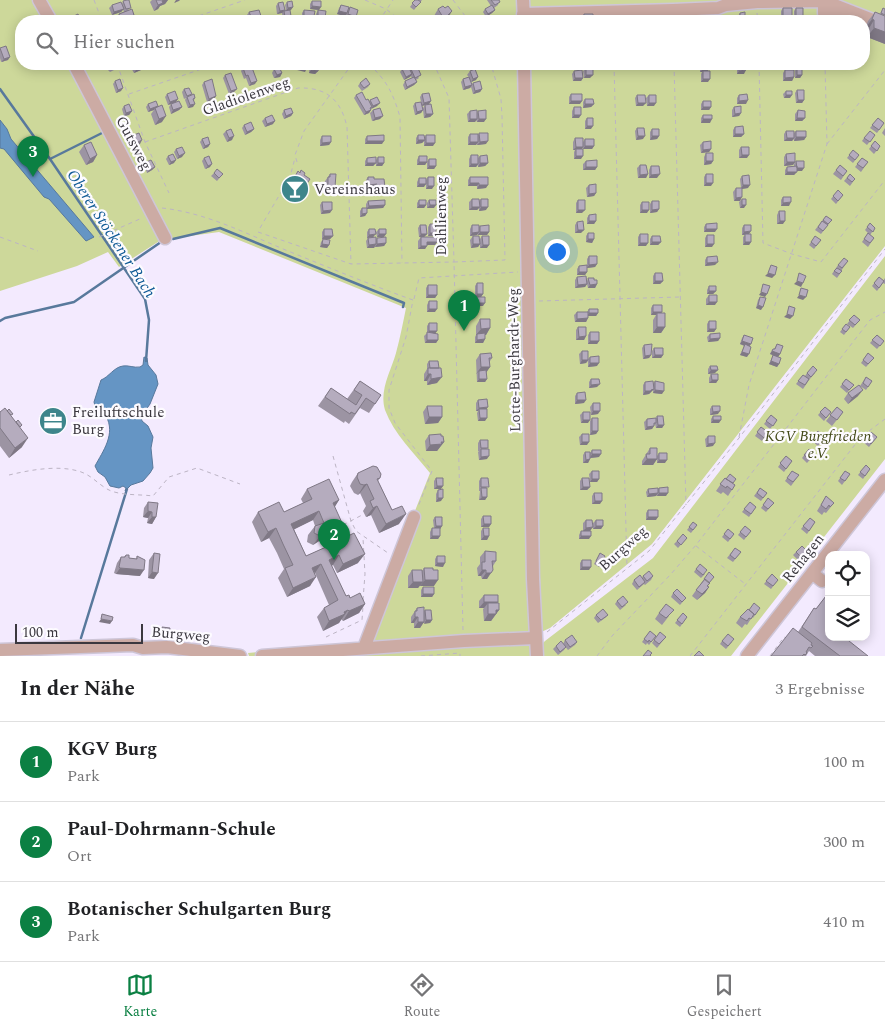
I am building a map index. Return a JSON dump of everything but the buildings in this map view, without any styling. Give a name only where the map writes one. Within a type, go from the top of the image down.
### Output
[{"type":"street","points":[[39,0],[48,15]]},
{"type":"street","points":[[523,0],[523,15]]},
{"type":"street","points":[[566,15],[718,8],[726,5],[757,2],[824,1],[857,15]]},
{"type":"street","points":[[824,1],[824,13],[830,15]]},
{"type":"street","name":"Gutsweg","points":[[77,70],[165,238]]},
{"type":"street","name":"Lotte-Burghardt-Weg","points":[[524,70],[536,656]]},
{"type":"street","name":"Rehagen","points":[[747,656],[885,480]]},
{"type":"street","points":[[364,648],[393,556],[414,517]]},
{"type":"street","points":[[812,573],[822,581]]},
{"type":"street","points":[[262,656],[464,641],[535,638]]},
{"type":"street","name":"Burgweg","points":[[6,652],[118,644],[133,645],[148,652],[167,647],[240,656]]},
{"type":"path","points":[[94,0],[100,15]]},
{"type":"path","points":[[202,15],[246,0]]},
{"type":"path","points":[[365,0],[386,9],[394,15]]},
{"type":"path","points":[[382,15],[393,0]]},
{"type":"path","points":[[453,0],[464,15]]},
{"type":"path","points":[[118,70],[145,142],[169,193]]},
{"type":"path","points":[[128,95],[199,70]]},
{"type":"path","points":[[260,228],[290,177],[295,155],[304,131],[347,70]]},
{"type":"path","points":[[376,70],[382,76],[393,94],[400,117],[402,263]]},
{"type":"path","name":"Dahlienweg","points":[[258,232],[351,264],[454,262],[449,98],[437,70]]},
{"type":"path","points":[[464,641],[454,262],[505,260],[502,116],[499,91],[493,70]]},
{"type":"path","points":[[614,70],[627,569]]},
{"type":"path","points":[[674,70],[686,505]]},
{"type":"path","points":[[759,70],[763,243],[821,262],[885,180]]},
{"type":"path","points":[[739,438],[749,385],[827,144],[825,70]]},
{"type":"path","points":[[827,144],[885,70]]},
{"type":"path","name":"Gladiolenweg","points":[[145,142],[298,88],[308,88],[329,94]]},
{"type":"path","points":[[329,94],[338,102],[344,113],[347,127],[351,264]]},
{"type":"path","points":[[295,155],[298,162]]},
{"type":"path","points":[[99,237],[151,211],[182,210],[209,218],[348,276],[413,300]]},
{"type":"path","points":[[0,237],[38,251]]},
{"type":"path","name":"Burgweg","points":[[535,638],[547,632],[649,551],[885,249]]},
{"type":"path","points":[[414,517],[432,471],[395,423],[389,408],[388,390],[406,337],[418,278],[529,272]]},
{"type":"path","points":[[529,302],[681,297]]},
{"type":"path","points":[[597,656],[612,636],[672,574],[696,545],[870,320],[885,312]]},
{"type":"path","points":[[690,656],[861,437],[885,419]]},
{"type":"path","points":[[333,456],[350,521],[356,531],[364,538],[393,556]]},
{"type":"path","points":[[9,475],[39,468],[77,471],[92,478],[108,490],[152,496],[169,477],[197,468],[240,484]]},
{"type":"path","points":[[342,525],[365,514]]},
{"type":"path","points":[[326,637],[362,620],[365,574],[364,538]]},
{"type":"path","points":[[696,545],[745,584]]},
{"type":"path","points":[[770,656],[784,637],[792,643]]},
{"type":"path","points":[[696,649],[700,653]]},
{"type":"path","points":[[421,656],[460,653],[460,656]]},
{"type":"green space","points":[[0,0],[521,0],[521,15],[15,15],[15,70],[522,70],[537,656],[249,656],[248,653],[361,644],[363,642],[430,473],[405,443],[385,410],[383,395],[396,353],[406,308],[219,232],[161,240],[119,267],[108,252],[77,266],[0,291]]},
{"type":"green space","points":[[528,0],[885,0],[885,246],[652,544],[550,628],[539,633],[541,626],[530,70],[870,70],[870,15],[529,15]]},
{"type":"green space","name":"KGV Burgfrieden e.V.","points":[[885,256],[885,459],[731,656],[542,656],[541,645],[545,641],[653,558]]},
{"type":"water","points":[[0,120],[7,129],[11,139],[94,237],[86,241],[49,199],[44,197],[4,149],[0,148]]},
{"type":"water","points":[[144,357],[147,358],[148,365],[156,375],[158,384],[150,404],[141,417],[153,437],[151,448],[153,468],[143,481],[131,485],[125,491],[126,488],[123,486],[119,488],[110,486],[95,466],[105,448],[110,429],[106,416],[96,410],[94,402],[101,380],[120,367],[140,367],[143,365]]},
{"type":"waterway","name":"Oberer Stöckener Bach","points":[[0,89],[145,299],[149,320],[146,361]]},
{"type":"waterway","points":[[50,159],[102,133]]},
{"type":"waterway","points":[[173,239],[220,228],[404,303],[403,307]]},
{"type":"waterway","points":[[0,321],[5,318],[74,302],[161,242]]},
{"type":"waterway","name":"Oberer Stöckener Bach","points":[[81,638],[127,489]]},
{"type":"place","name":"Botanischer Schulgarten Burg","points":[[33,177]]},
{"type":"place","name":"Vereinshaus","points":[[295,189]]},
{"type":"place","name":"KGV Burg","points":[[464,331]]},
{"type":"place","name":"Freiluftschule Burg","points":[[53,421]]},
{"type":"place","name":"Paul-Dohrmann-Schule","points":[[334,560]]}]
